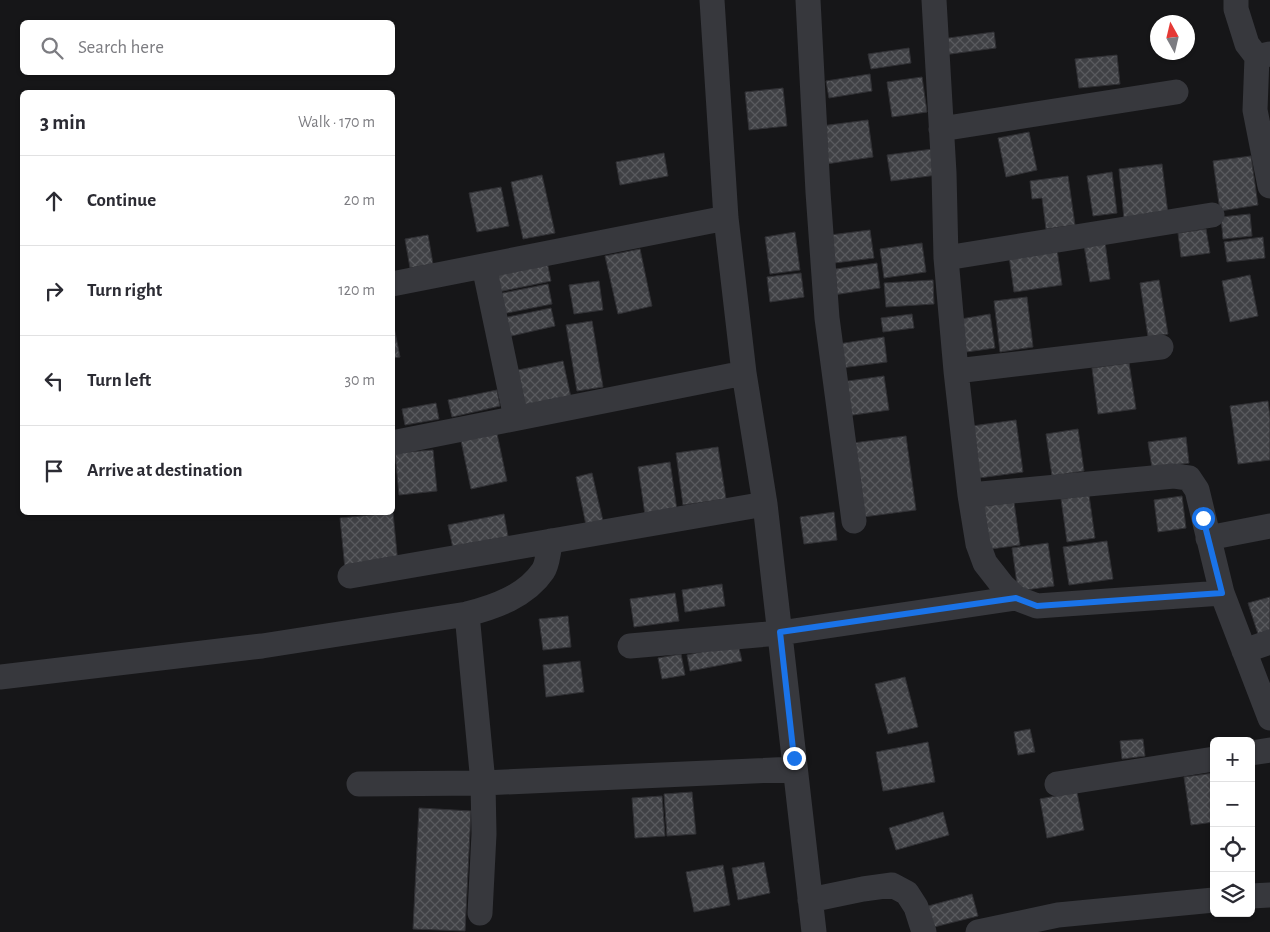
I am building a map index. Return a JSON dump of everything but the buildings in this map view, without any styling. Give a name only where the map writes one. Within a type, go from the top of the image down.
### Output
[{"type":"street","points":[[712,0],[726,218],[744,373],[765,504],[814,932]]},
{"type":"street","points":[[808,0],[827,318],[854,521]]},
{"type":"street","points":[[934,0],[946,258],[956,371],[970,495],[978,544],[985,563],[1003,586],[1016,598],[1037,606],[1222,593]]},
{"type":"street","points":[[1236,0],[1236,9],[1247,44],[1264,56],[1254,110],[1270,186]]},
{"type":"street","points":[[941,129],[1176,92]]},
{"type":"street","points":[[946,258],[1212,215]]},
{"type":"street","points":[[395,283],[726,218]]},
{"type":"street","points":[[484,266],[516,418]]},
{"type":"street","points":[[956,371],[1161,347]]},
{"type":"street","points":[[395,442],[744,373]]},
{"type":"street","points":[[970,495],[1174,476],[1189,478],[1198,490],[1222,593],[1270,718]]},
{"type":"street","points":[[350,576],[765,504]]},
{"type":"street","points":[[1208,538],[1270,526]]},
{"type":"street","points":[[0,677],[262,646],[467,614],[491,608],[523,592],[544,570],[551,541]]},
{"type":"street","points":[[630,646],[780,632],[1016,598]]},
{"type":"street","points":[[467,614],[483,783],[484,834],[480,913]]},
{"type":"street","points":[[1244,651],[1270,642]]},
{"type":"street","points":[[1255,752],[1270,750]]},
{"type":"street","points":[[1057,784],[1210,760]]},
{"type":"street","points":[[359,784],[483,783],[795,769]]},
{"type":"street","points":[[810,900],[892,885],[907,893],[916,907],[924,932]]},
{"type":"street","points":[[1255,896],[1270,895]]},
{"type":"street","points":[[978,932],[1058,915],[1210,900]]},
{"type":"route","points":[[794,758],[780,632],[1016,598],[1037,606],[1222,593],[1203,518]]}]
